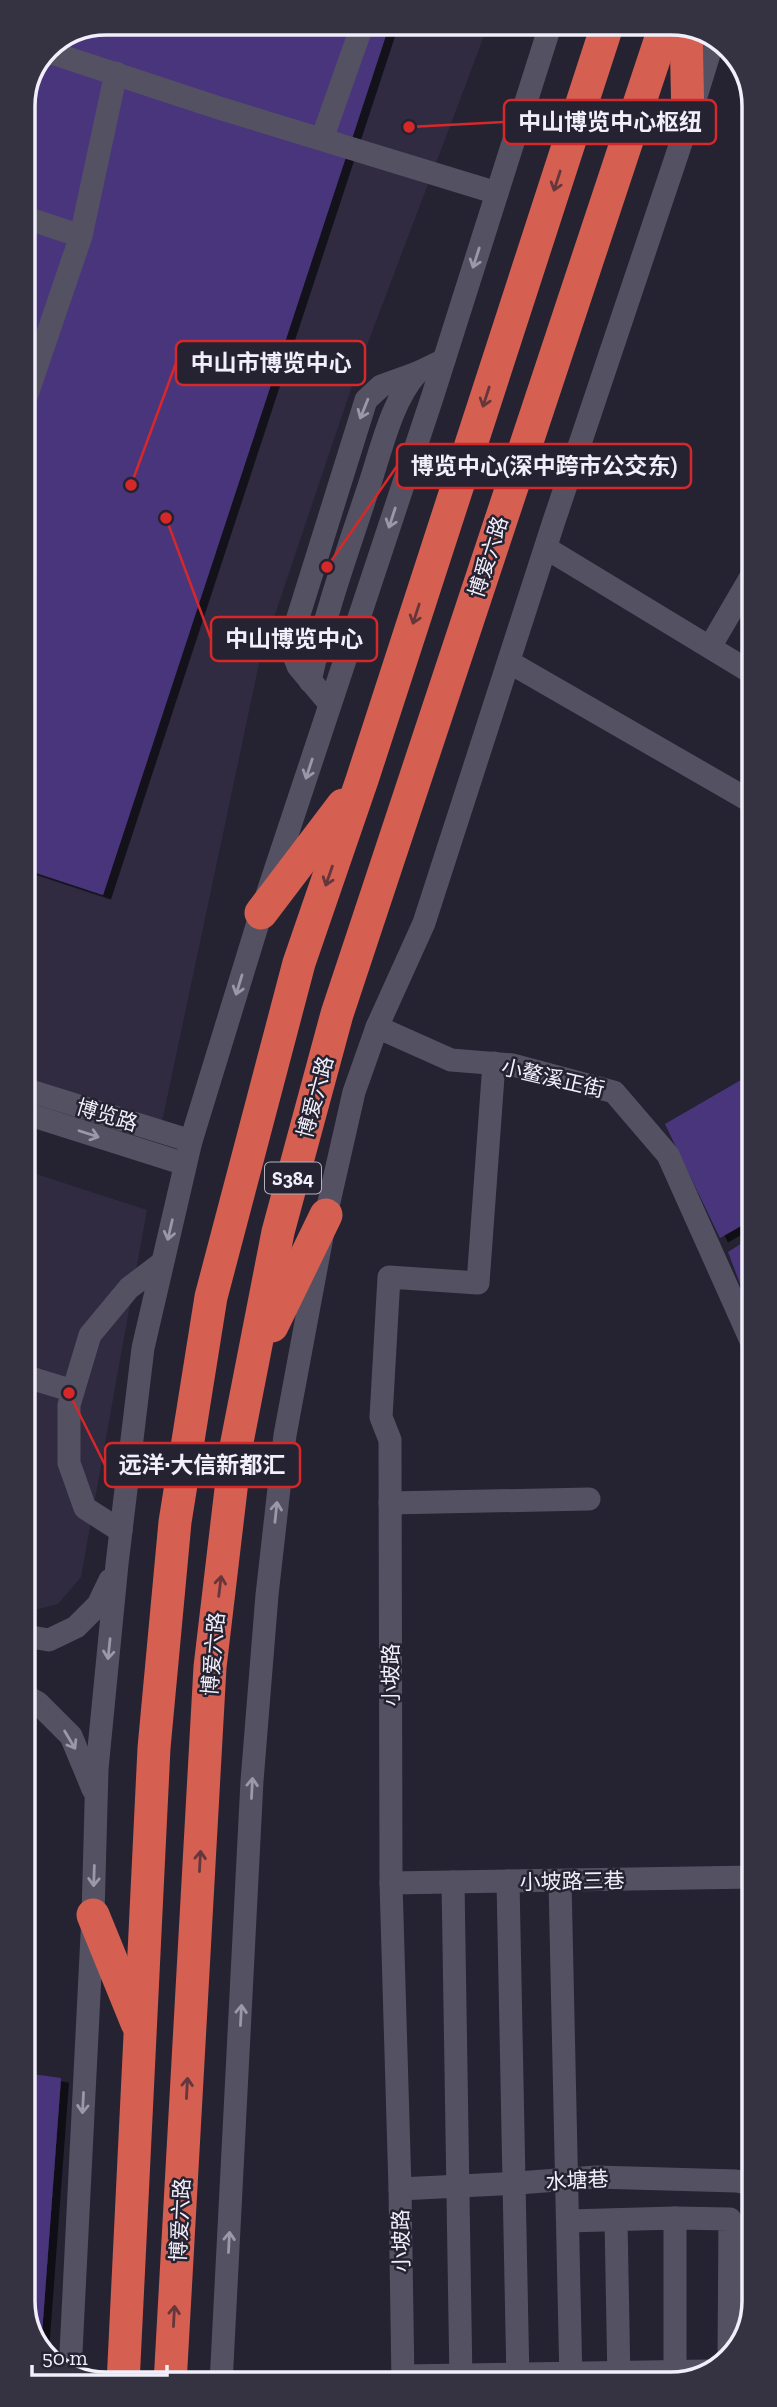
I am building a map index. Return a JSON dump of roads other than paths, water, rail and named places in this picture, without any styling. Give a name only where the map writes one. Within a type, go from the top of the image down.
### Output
[{"type":"highway","name":"S384","points":[[124,2372],[154,1748],[174,1536],[211,1297],[299,963],[362,780],[604,35]]},
{"type":"highway","name":"博爱六路","points":[[171,2372],[211,1667],[236,1447],[278,1232],[337,1014],[662,35]]},
{"type":"highway","points":[[686,36],[688,122]]},
{"type":"highway","points":[[261,913],[362,780]]},
{"type":"highway","points":[[251,1370],[326,1214]]},
{"type":"highway","points":[[93,1915],[142,2035]]},
{"type":"street","points":[[322,139],[359,35]]},
{"type":"street","points":[[70,2362],[93,1915],[97,1769],[117,1564],[144,1348],[191,1141],[261,913],[444,360],[547,35]]},
{"type":"street","name":"博爱六路","points":[[222,2372],[253,1782],[267,1595],[285,1435],[326,1214],[355,1092],[377,1027],[424,923],[711,47]]},
{"type":"street","points":[[58,55],[219,108],[497,193]]},
{"type":"street","points":[[35,371],[81,236],[116,73]]},
{"type":"street","points":[[35,221],[81,236]]},
{"type":"street","points":[[330,704],[298,666],[292,650],[295,627],[358,424],[366,400],[381,386],[444,360]]},
{"type":"street","points":[[310,681],[340,573],[384,442],[404,387],[417,373]]},
{"type":"street","points":[[546,548],[742,667]]},
{"type":"street","points":[[710,647],[742,592]]},
{"type":"street","points":[[509,662],[742,796]]},
{"type":"street","name":"小鳌溪正街","points":[[377,1027],[451,1060],[513,1065],[614,1092],[668,1155],[742,1320]]},
{"type":"street","name":"小坡路","points":[[403,2372],[391,1883],[390,1440],[381,1418],[389,1277],[478,1283],[494,1063]]},
{"type":"street","name":"博览路","points":[[35,1092],[191,1141]]},
{"type":"street","name":"博览路","points":[[35,1116],[185,1164]]},
{"type":"street","points":[[121,1531],[85,1508],[69,1463],[69,1405],[90,1335],[129,1288],[162,1263]]},
{"type":"street","points":[[35,1379],[74,1391]]},
{"type":"street","points":[[390,1503],[589,1499]]},
{"type":"street","points":[[35,1638],[50,1640],[76,1627],[98,1605],[117,1564]]},
{"type":"street","points":[[35,1701],[71,1736],[96,1798]]},
{"type":"street","name":"小坡路三巷","points":[[391,1883],[742,1877]]},
{"type":"street","points":[[508,1881],[518,2372]]},
{"type":"street","points":[[560,1881],[571,2372]]},
{"type":"street","points":[[453,1882],[461,2372]]},
{"type":"street","name":"水塘巷","points":[[400,2189],[596,2177],[742,2182]]},
{"type":"street","points":[[675,2218],[676,2372]]},
{"type":"street","points":[[568,2221],[730,2219],[729,2342]]},
{"type":"street","points":[[617,2220],[619,2372]]},
{"type":"place","name":"中山博览中心枢纽","points":[[409,127]]},
{"type":"place","name":"中山市博览中心","points":[[131,485]]},
{"type":"place","name":"中山博览中心","points":[[166,518]]},
{"type":"place","name":"博览中心(深中跨市公交东)","points":[[327,567]]},
{"type":"place","name":"远洋·大信新都汇","points":[[69,1393]]}]
